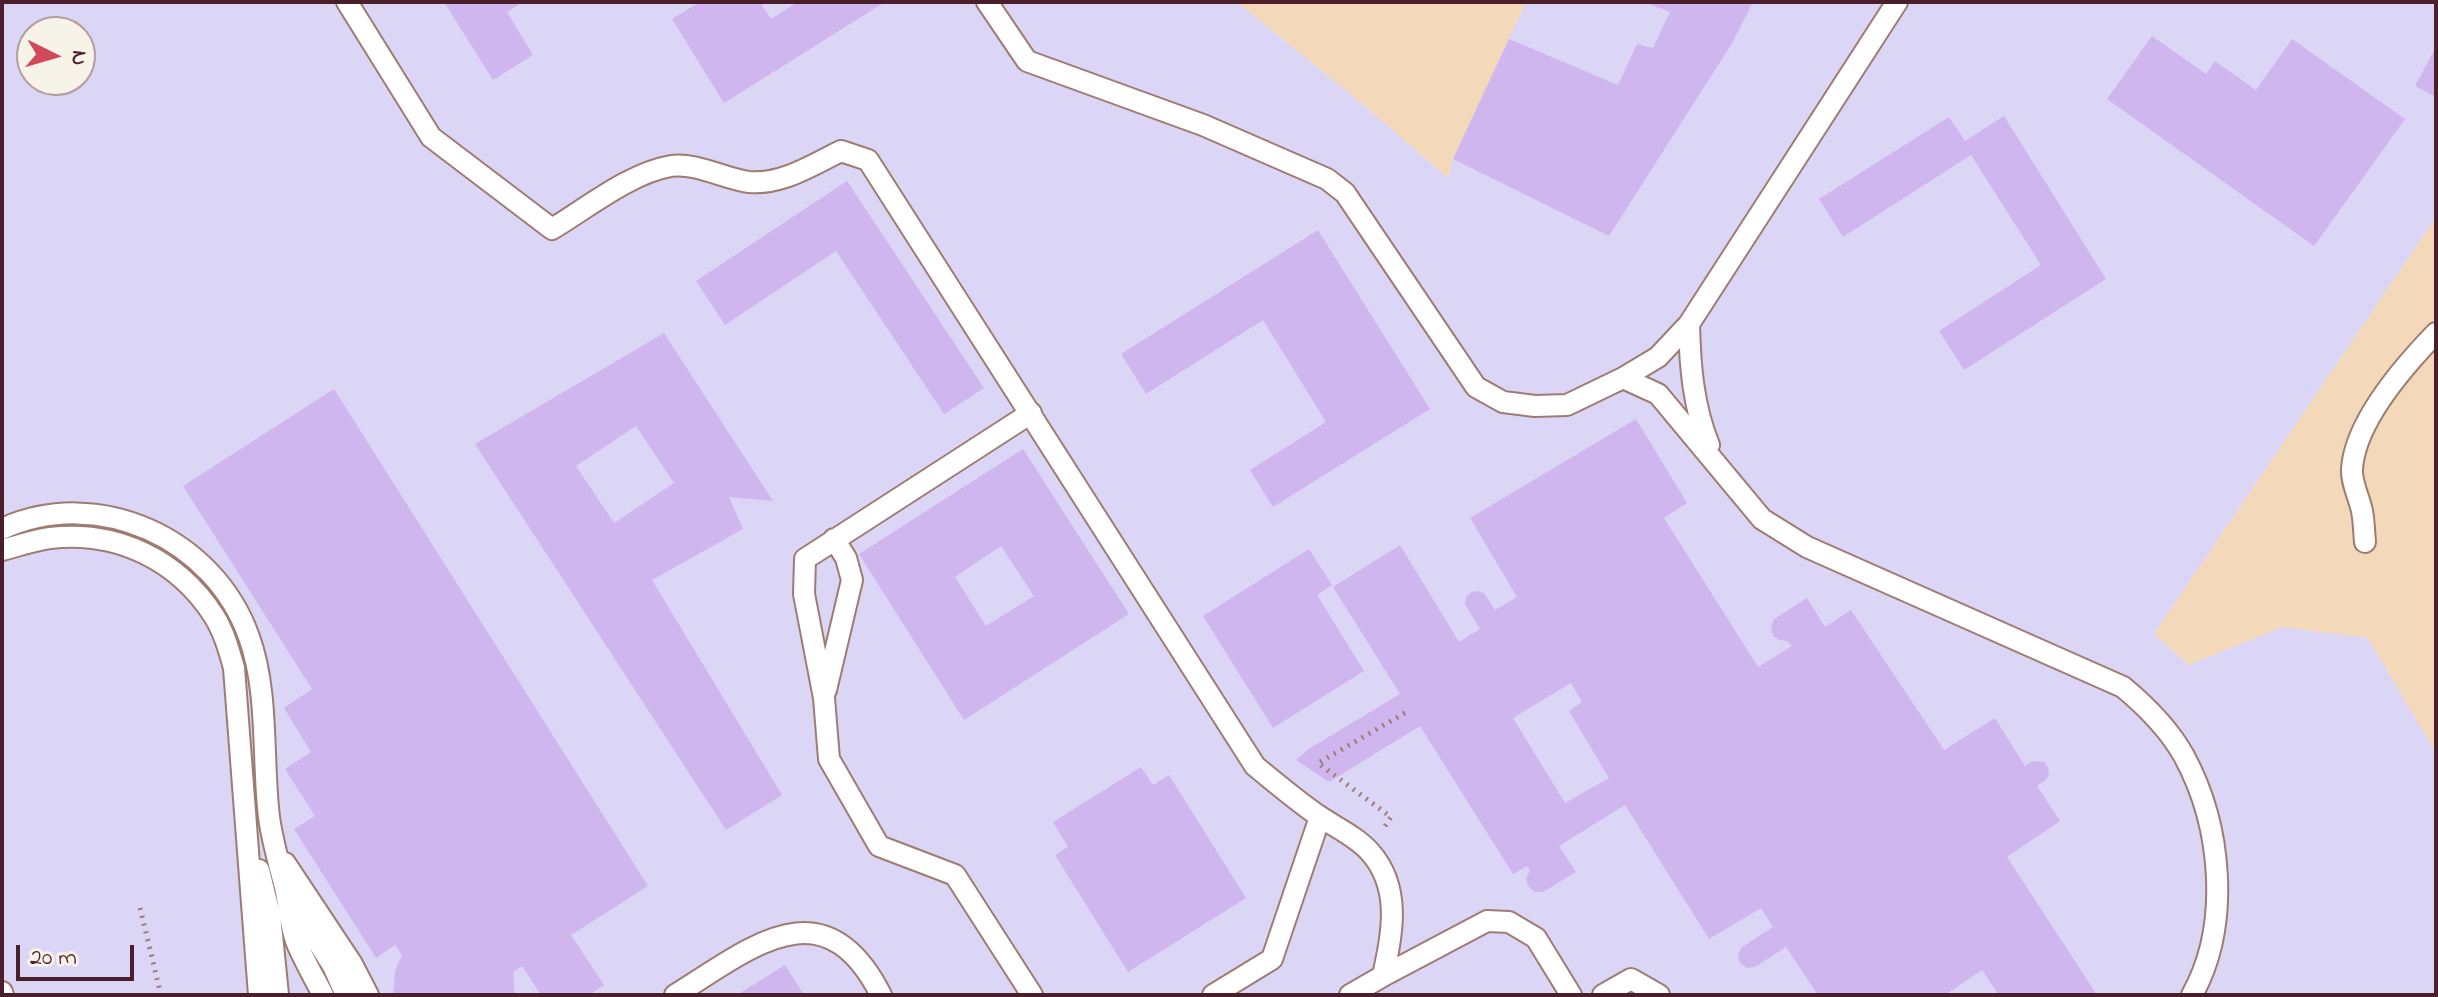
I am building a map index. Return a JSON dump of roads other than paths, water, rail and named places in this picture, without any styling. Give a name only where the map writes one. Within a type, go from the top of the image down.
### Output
[{"type":"lane","points":[[347,2],[431,137],[552,229],[639,176],[674,166],[716,172],[750,182],[781,180],[841,151],[868,160],[1255,766],[1320,817],[1369,850],[1384,872],[1391,894],[1393,917],[1383,976]]},
{"type":"lane","points":[[987,2],[1027,61],[1203,125],[1327,179],[1345,193],[1476,387],[1503,402],[1535,406],[1567,405],[1623,378],[1658,357],[1689,324],[1897,2]]},
{"type":"lane","points":[[1689,324],[1690,363],[1700,422],[1719,470]]},
{"type":"lane","points":[[2365,542],[2363,513],[2352,472],[2356,442],[2378,404],[2418,351],[2436,333]]},
{"type":"lane","points":[[1623,378],[1658,394],[1672,408],[1719,470],[1762,519],[1807,547],[2123,687],[2153,713],[2184,756],[2203,803],[2212,837],[2216,918],[2211,951],[2192,995]]},
{"type":"lane","points":[[1031,413],[805,559],[804,594],[824,698],[829,759],[879,846],[955,875],[1032,995]]},
{"type":"lane","points":[[2,529],[21,520],[47,514],[109,516],[153,530],[174,542],[216,581],[235,605],[258,663],[269,819],[274,845],[296,939],[323,995]]},
{"type":"lane","points":[[2,550],[50,538],[106,539],[126,544],[160,561],[199,596],[214,617],[227,643],[234,668],[259,995]]},
{"type":"lane","points":[[824,698],[852,580],[846,558],[834,539]]},
{"type":"lane","points":[[1213,995],[1272,959],[1320,817]]},
{"type":"lane","points":[[246,820],[270,915],[278,995]]},
{"type":"lane","points":[[274,845],[352,964],[368,995]]},
{"type":"lane","points":[[285,890],[333,966],[346,995]]},
{"type":"lane","points":[[1350,995],[1487,921],[1509,922],[1536,938],[1571,995]]},
{"type":"lane","points":[[675,995],[758,944],[786,934],[819,935],[846,946],[870,973],[881,995]]},
{"type":"lane","points":[[1603,995],[1631,979],[1659,995]]}]
